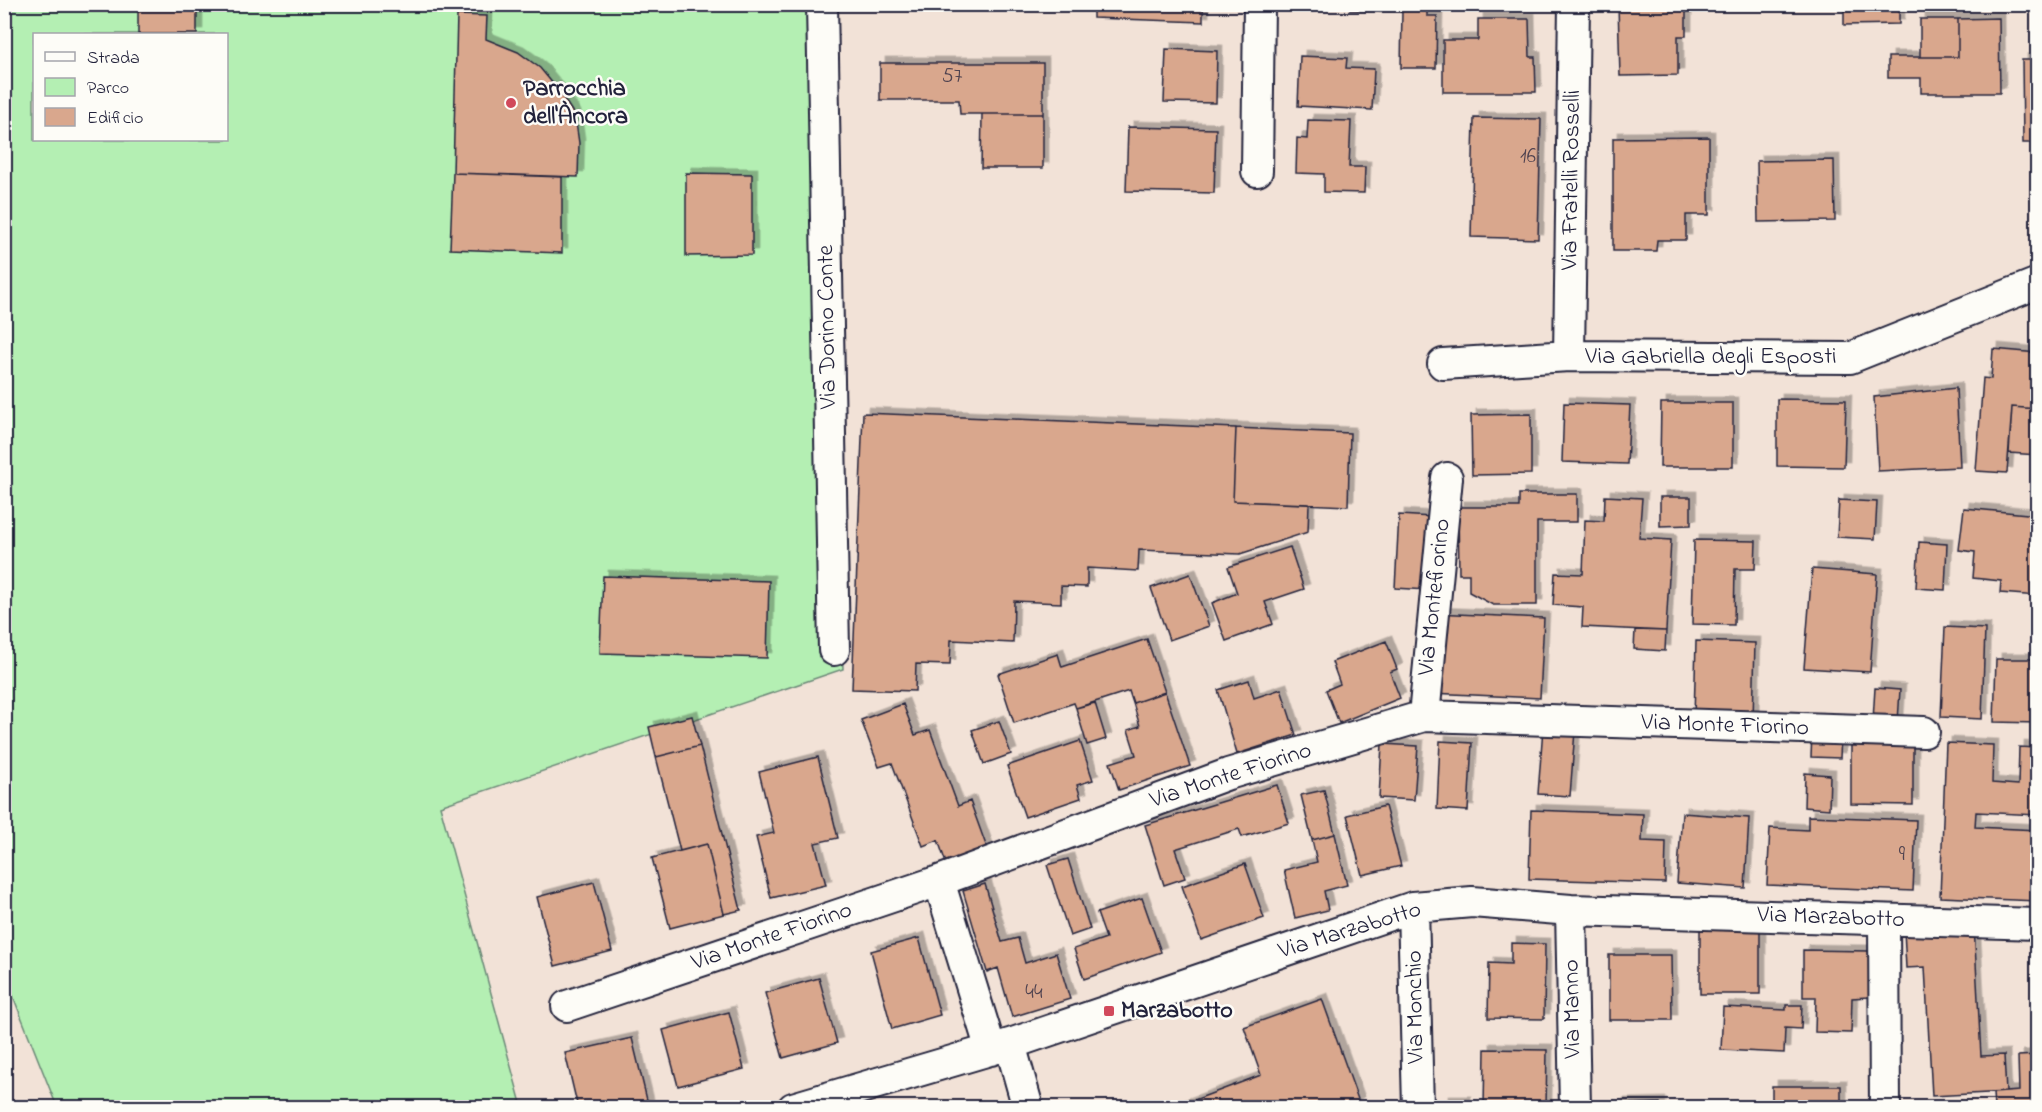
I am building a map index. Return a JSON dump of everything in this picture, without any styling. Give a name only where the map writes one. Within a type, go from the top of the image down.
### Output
[{"type":"street","name":"Via Dorino Conte","points":[[822,4],[834,650]]},
{"type":"street","points":[[1257,171],[1259,4]]},
{"type":"street","name":"Via Fratelli Rosselli","points":[[1569,356],[1574,4]]},
{"type":"street","name":"Via Gabriella degli Esposti","points":[[1443,364],[1569,356],[1851,358],[2037,283]]},
{"type":"street","name":"Via Montefiorino","points":[[1424,716],[1447,478]]},
{"type":"street","name":"Via Monte Fiorino","points":[[567,1006],[939,881],[1228,774],[1424,716],[1924,732]]},
{"type":"street","points":[[939,881],[1001,1047],[1028,1107]]},
{"type":"street","name":"Via Marzabotto","points":[[793,1107],[1001,1047],[1413,908],[1472,902],[1571,910],[2037,924]]},
{"type":"street","name":"Via Monchio","points":[[1413,908],[1418,1107]]},
{"type":"street","name":"Via Manno","points":[[1571,910],[1575,1107]]},
{"type":"street","points":[[1884,920],[1885,1107]]},
{"type":"green space","points":[[4,5],[822,5],[843,669],[440,806],[522,1107],[57,1107],[7,981],[4,981]]},
{"type":"building","points":[[138,4],[197,4],[197,33],[138,33]]},
{"type":"building","points":[[910,4],[972,4],[972,8],[910,6]]},
{"type":"building","points":[[1093,4],[1203,4],[1203,22],[1093,18]]},
{"type":"building","points":[[1351,4],[1427,4],[1427,16],[1437,16],[1436,68],[1401,68],[1402,11],[1350,10]]},
{"type":"building","points":[[1618,4],[1686,4],[1686,36],[1678,36],[1678,75],[1620,76]]},
{"type":"building","points":[[1844,4],[1899,4],[1899,24],[1844,25]]},
{"type":"building","name":"Parrocchia dell'Àncora","points":[[457,15],[487,16],[486,39],[518,52],[540,68],[559,91],[575,116],[579,143],[578,177],[453,173]]},
{"type":"building","points":[[1999,18],[2000,93],[1921,93],[1921,78],[1888,78],[1888,57],[1958,57],[1958,19]]},
{"type":"building","points":[[1478,19],[1529,19],[1530,57],[1535,57],[1536,92],[1443,92],[1443,40],[1478,40]]},
{"type":"building","points":[[1920,19],[1958,19],[1958,57],[1920,57]]},
{"type":"building","points":[[1166,49],[1217,51],[1216,103],[1164,102]]},
{"type":"building","points":[[1300,56],[1347,58],[1346,68],[1374,69],[1372,110],[1298,106]]},
{"type":"building","points":[[2022,60],[2038,60],[2038,143],[2023,143]]},
{"type":"building","points":[[880,63],[1043,63],[1043,114],[960,114],[959,100],[880,100]]},
{"type":"building","points":[[982,114],[1043,114],[1043,168],[981,168]]},
{"type":"building","points":[[1474,118],[1541,119],[1538,239],[1471,237]]},
{"type":"building","points":[[1308,120],[1351,121],[1349,167],[1365,167],[1364,193],[1324,192],[1324,174],[1296,173],[1297,138],[1307,139]]},
{"type":"building","points":[[1128,127],[1216,129],[1214,193],[1126,191]]},
{"type":"building","points":[[1709,137],[1709,215],[1686,215],[1686,240],[1657,240],[1656,251],[1613,251],[1613,138]]},
{"type":"building","points":[[1834,160],[1835,221],[1758,222],[1757,161]]},
{"type":"building","points":[[453,173],[562,177],[562,253],[450,249]]},
{"type":"building","points":[[686,173],[752,174],[752,255],[686,256]]},
{"type":"building","points":[[1993,349],[2038,353],[2038,409],[2012,407],[2007,473],[1976,471],[1983,378],[1991,379]]},
{"type":"building","points":[[1956,388],[1960,467],[1878,471],[1874,397]]},
{"type":"building","points":[[1777,399],[1846,400],[1844,467],[1777,466]]},
{"type":"building","points":[[1564,403],[1630,405],[1627,464],[1562,462]]},
{"type":"building","points":[[1661,403],[1733,403],[1733,467],[1660,467]]},
{"type":"building","points":[[2012,407],[2038,409],[2038,455],[2009,453]]},
{"type":"building","points":[[863,413],[1236,428],[1233,501],[1309,504],[1308,532],[1240,554],[1139,550],[1138,571],[1087,568],[1087,587],[1061,586],[1061,603],[1014,601],[1013,643],[951,640],[950,665],[916,664],[915,691],[852,689]]},
{"type":"building","points":[[1531,414],[1531,474],[1472,475],[1471,415]]},
{"type":"building","points":[[1236,428],[1350,433],[1348,506],[1233,501]]},
{"type":"building","points":[[1519,494],[1577,494],[1577,522],[1537,522],[1537,605],[1493,605],[1469,592],[1469,574],[1459,574],[1458,507],[1519,507]]},
{"type":"building","points":[[1605,496],[1642,498],[1639,538],[1671,540],[1666,631],[1582,627],[1583,607],[1553,605],[1555,573],[1583,574],[1585,520],[1604,521]]},
{"type":"building","points":[[1660,497],[1691,497],[1691,525],[1660,526]]},
{"type":"building","points":[[1839,500],[1877,502],[1875,539],[1837,537]]},
{"type":"building","points":[[1964,508],[2038,515],[2038,596],[2000,593],[2001,581],[1973,578],[1975,552],[1959,550]]},
{"type":"building","points":[[1399,515],[1432,517],[1428,590],[1395,588]]},
{"type":"building","points":[[1694,540],[1756,541],[1755,569],[1735,569],[1734,625],[1692,624]]},
{"type":"building","points":[[1919,542],[1947,544],[1945,590],[1916,588]]},
{"type":"building","points":[[1290,547],[1304,589],[1265,602],[1273,624],[1226,641],[1212,603],[1237,593],[1228,567]]},
{"type":"building","points":[[1812,569],[1877,574],[1870,672],[1804,668]]},
{"type":"building","points":[[1190,574],[1209,626],[1169,640],[1151,588]]},
{"type":"building","points":[[603,576],[769,581],[767,658],[600,653]]},
{"type":"building","points":[[1435,613],[1544,618],[1540,698],[1431,693]]},
{"type":"building","points":[[1945,627],[1985,629],[1982,719],[1941,717]]},
{"type":"building","points":[[1635,630],[1666,631],[1665,651],[1634,649]]},
{"type":"building","points":[[1147,639],[1165,692],[1133,703],[1129,691],[1076,708],[1074,703],[1014,723],[998,674],[1058,654],[1062,667]]},
{"type":"building","points":[[1386,641],[1397,669],[1390,672],[1400,698],[1339,723],[1326,690],[1340,684],[1332,662]]},
{"type":"building","points":[[1696,641],[1755,643],[1753,720],[1694,718]]},
{"type":"building","points":[[1996,659],[2038,659],[2038,723],[1994,722]]},
{"type":"building","points":[[1249,680],[1254,698],[1281,689],[1296,735],[1237,754],[1218,690]]},
{"type":"building","points":[[1875,688],[1900,690],[1898,722],[1873,720]]},
{"type":"building","points":[[1165,692],[1190,766],[1119,790],[1110,763],[1136,755],[1128,730],[1140,726],[1133,703]]},
{"type":"building","points":[[1095,703],[1106,739],[1087,745],[1076,708]]},
{"type":"building","points":[[903,704],[915,735],[930,730],[958,806],[970,801],[987,848],[946,863],[938,840],[923,846],[892,763],[879,767],[861,720]]},
{"type":"building","points":[[692,716],[700,746],[656,757],[649,727]]},
{"type":"building","points":[[999,721],[1011,754],[984,764],[972,730]]},
{"type":"building","points":[[1543,728],[1575,731],[1570,796],[1538,794]]},
{"type":"building","points":[[1812,734],[1841,736],[1840,758],[1811,757]]},
{"type":"building","points":[[1851,739],[1913,739],[1913,805],[1851,804]]},
{"type":"building","points":[[1080,741],[1093,780],[1077,785],[1081,798],[1025,817],[1007,766]]},
{"type":"building","points":[[1440,741],[1472,743],[1468,811],[1437,809]]},
{"type":"building","points":[[1946,743],[1993,745],[1992,783],[2018,785],[2019,747],[2038,748],[2038,815],[1976,812],[1975,827],[2038,830],[2038,901],[1940,897]]},
{"type":"building","points":[[1382,744],[1418,746],[1414,800],[1379,798]]},
{"type":"building","points":[[700,746],[741,910],[724,914],[707,844],[680,851],[656,757]]},
{"type":"building","points":[[818,757],[838,838],[815,843],[826,885],[771,898],[756,837],[774,833],[759,772]]},
{"type":"building","points":[[1805,773],[1830,775],[1829,809],[1804,807]]},
{"type":"building","points":[[1277,785],[1289,823],[1242,837],[1239,829],[1175,849],[1185,878],[1164,885],[1145,825]]},
{"type":"building","points":[[1324,790],[1335,834],[1312,840],[1301,795]]},
{"type":"building","points":[[1385,806],[1401,866],[1362,875],[1347,815]]},
{"type":"building","points":[[1531,810],[1643,814],[1642,841],[1666,842],[1665,883],[1529,879]]},
{"type":"building","points":[[1682,813],[1749,818],[1745,888],[1677,883]]},
{"type":"building","points":[[1808,816],[1916,820],[1913,891],[1767,885],[1770,828],[1808,830]]},
{"type":"building","points":[[1335,834],[1347,885],[1324,891],[1328,910],[1295,918],[1284,870],[1317,862],[1312,840]]},
{"type":"building","points":[[707,844],[724,914],[670,928],[652,858]]},
{"type":"building","points":[[1068,859],[1090,929],[1070,936],[1047,865]]},
{"type":"building","points":[[1245,864],[1264,918],[1201,940],[1182,886]]},
{"type":"building","points":[[594,882],[612,951],[555,966],[537,897]]},
{"type":"building","points":[[985,884],[1002,942],[1018,938],[1025,963],[1056,953],[1070,999],[1012,1017],[998,968],[987,972],[963,891]]},
{"type":"building","points":[[1142,898],[1161,952],[1084,979],[1074,949],[1106,938],[1097,913]]},
{"type":"building","points":[[1760,921],[1760,994],[1700,994],[1700,922]]},
{"type":"building","points":[[1974,925],[1981,1056],[2004,1055],[2006,1092],[1932,1096],[1925,967],[1906,968],[1904,930]]},
{"type":"building","points":[[919,938],[940,1015],[892,1029],[871,951]]},
{"type":"building","points":[[1511,943],[1545,944],[1544,1019],[1488,1018],[1489,963],[1511,964]]},
{"type":"building","points":[[1803,950],[1869,951],[1869,997],[1852,998],[1851,1033],[1815,1032],[1816,997],[1803,997]]},
{"type":"building","points":[[1609,955],[1671,955],[1672,1020],[1609,1020]]},
{"type":"building","points":[[819,978],[837,1043],[783,1058],[765,993]]},
{"type":"building","points":[[1322,999],[1359,1102],[1345,1108],[1173,1108],[1261,1075],[1244,1027]]},
{"type":"building","points":[[1786,1005],[1802,1005],[1801,1029],[1785,1028],[1784,1053],[1721,1050],[1723,1007],[1786,1010]]},
{"type":"building","points":[[729,1012],[744,1069],[678,1086],[663,1030]]},
{"type":"building","points":[[632,1038],[648,1104],[633,1108],[578,1108],[565,1053]]},
{"type":"building","points":[[1485,1049],[1547,1050],[1546,1108],[1484,1108]]},
{"type":"building","points":[[2038,1055],[2038,1108],[1994,1108],[1993,1093],[2019,1091],[2018,1056]]},
{"type":"building","points":[[1772,1086],[1841,1086],[1841,1108],[1772,1108]]},
{"type":"building","points":[[1443,1102],[1465,1102],[1465,1108],[1443,1108]]},
{"type":"building","points":[[1660,1103],[1660,1108],[1618,1108],[1618,1104]]},
{"type":"place","name":"Parrocchia dell'Àncora","points":[[511,103]]},
{"type":"place","name":"Marzabotto","points":[[1109,1011]]}]
